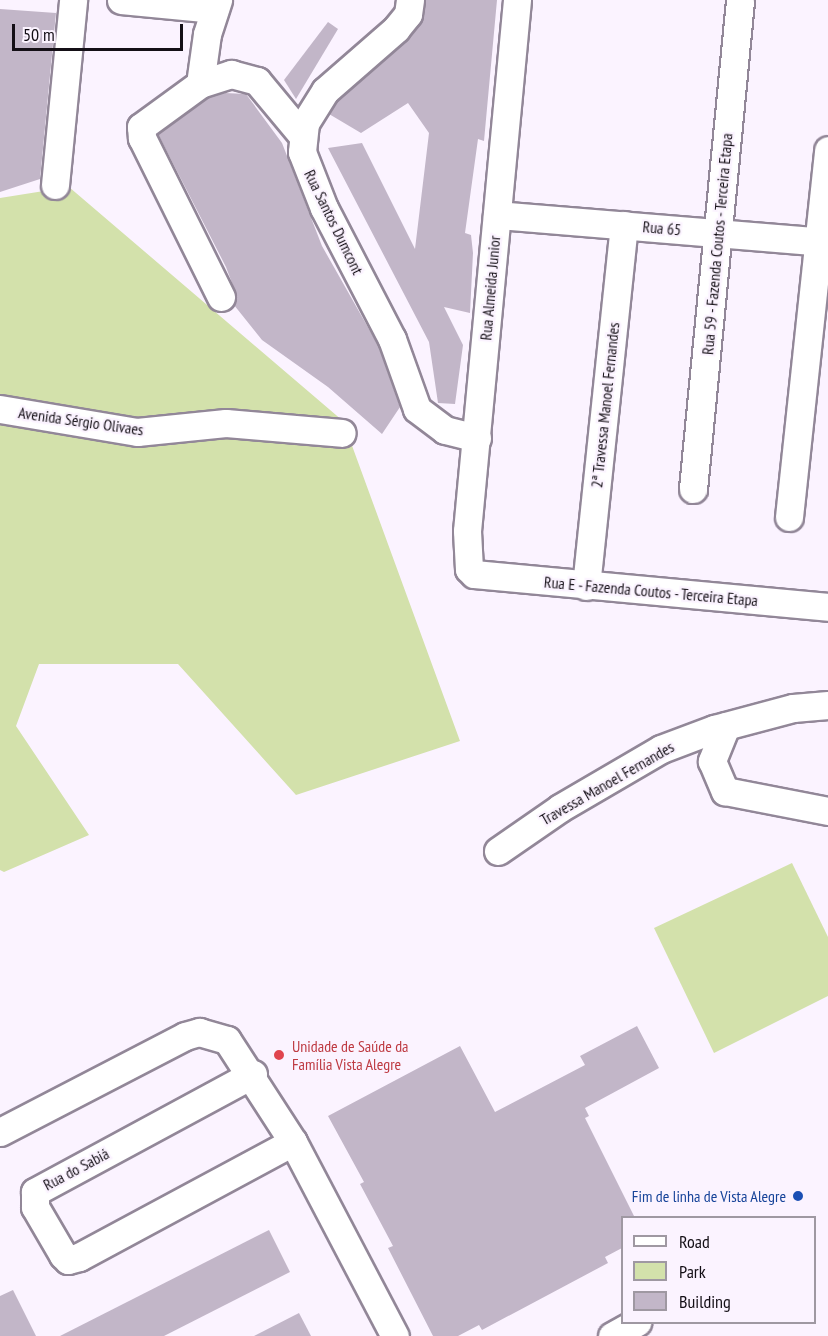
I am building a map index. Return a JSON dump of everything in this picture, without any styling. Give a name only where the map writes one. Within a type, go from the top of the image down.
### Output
[{"type":"street","points":[[55,185],[74,0]]},
{"type":"street","points":[[122,0],[217,4],[203,51],[200,84]]},
{"type":"street","points":[[221,297],[141,131],[143,124],[200,84],[231,74],[257,81],[302,135],[325,91],[396,29],[408,14],[410,0]]},
{"type":"street","name":"Rua Almeida Junior","points":[[474,574],[468,567],[467,543],[517,0]]},
{"type":"street","name":"Rua 59 - Fazenda Coutos - Terceira Etapa","points":[[693,489],[740,0]]},
{"type":"street","name":"Rua Santos Dumcont","points":[[302,135],[302,152],[316,191],[392,339],[417,409],[445,430],[477,438]]},
{"type":"street","points":[[789,517],[824,241],[828,150]]},
{"type":"street","name":"Rua 65","points":[[497,214],[824,241]]},
{"type":"street","name":"2ª Travessa Manoel Fernandes","points":[[586,586],[624,225]]},
{"type":"street","name":"Avenida Sérgio Olivaes","points":[[0,409],[137,432],[225,423],[342,433]]},
{"type":"street","name":"Rua E - Fazenda Coutos - Terceira Etapa","points":[[474,574],[828,607]]},
{"type":"street","name":"Travessa Manoel Fernandes","points":[[498,851],[560,808],[661,749],[726,726],[793,708],[828,705]]},
{"type":"street","points":[[726,726],[712,761],[725,790],[828,811]]},
{"type":"street","points":[[0,1132],[185,1036],[214,1034],[236,1048],[253,1074],[293,1142],[395,1336]]},
{"type":"street","name":"Rua do Sabiá","points":[[253,1074],[35,1192],[35,1208],[63,1256],[68,1260],[79,1257],[293,1142]]},
{"type":"street","points":[[612,1336],[635,1324]]},
{"type":"green space","points":[[69,187],[343,421],[460,741],[296,795],[178,664],[39,664],[16,726],[89,835],[4,872],[0,870],[0,198]]},
{"type":"green space","points":[[792,863],[828,937],[828,996],[714,1053],[654,928]]},
{"type":"building","points":[[425,0],[497,0],[484,141],[478,139],[465,233],[471,235],[473,253],[470,313],[444,307],[463,345],[455,404],[438,403],[429,342],[328,148],[362,143],[415,249],[429,133],[408,103],[361,133],[329,114],[337,101],[408,39],[421,23]]},
{"type":"building","points":[[0,9],[56,13],[40,179],[0,192]]},
{"type":"building","points":[[328,22],[338,29],[296,99],[284,80]]},
{"type":"building","points":[[225,93],[246,94],[282,143],[322,246],[378,345],[400,407],[382,434],[328,387],[262,340],[234,305],[235,291],[226,267],[158,134],[207,98]]},
{"type":"building","points":[[637,1026],[659,1068],[585,1108],[589,1116],[585,1118],[634,1216],[621,1216],[621,1249],[605,1257],[608,1263],[482,1330],[479,1325],[458,1336],[433,1336],[388,1248],[393,1246],[360,1184],[364,1182],[328,1116],[460,1046],[495,1112],[585,1065],[580,1056]]},
{"type":"building","points":[[269,1230],[290,1272],[164,1336],[60,1336]]},
{"type":"building","points":[[13,1290],[36,1336],[0,1336],[0,1296]]},
{"type":"building","points":[[299,1313],[311,1336],[254,1336]]},
{"type":"place","name":"Unidade de Saúde da Família Vista Alegre","points":[[279,1055]]},
{"type":"place","name":"Fim de linha de Vista Alegre","points":[[798,1196]]}]
